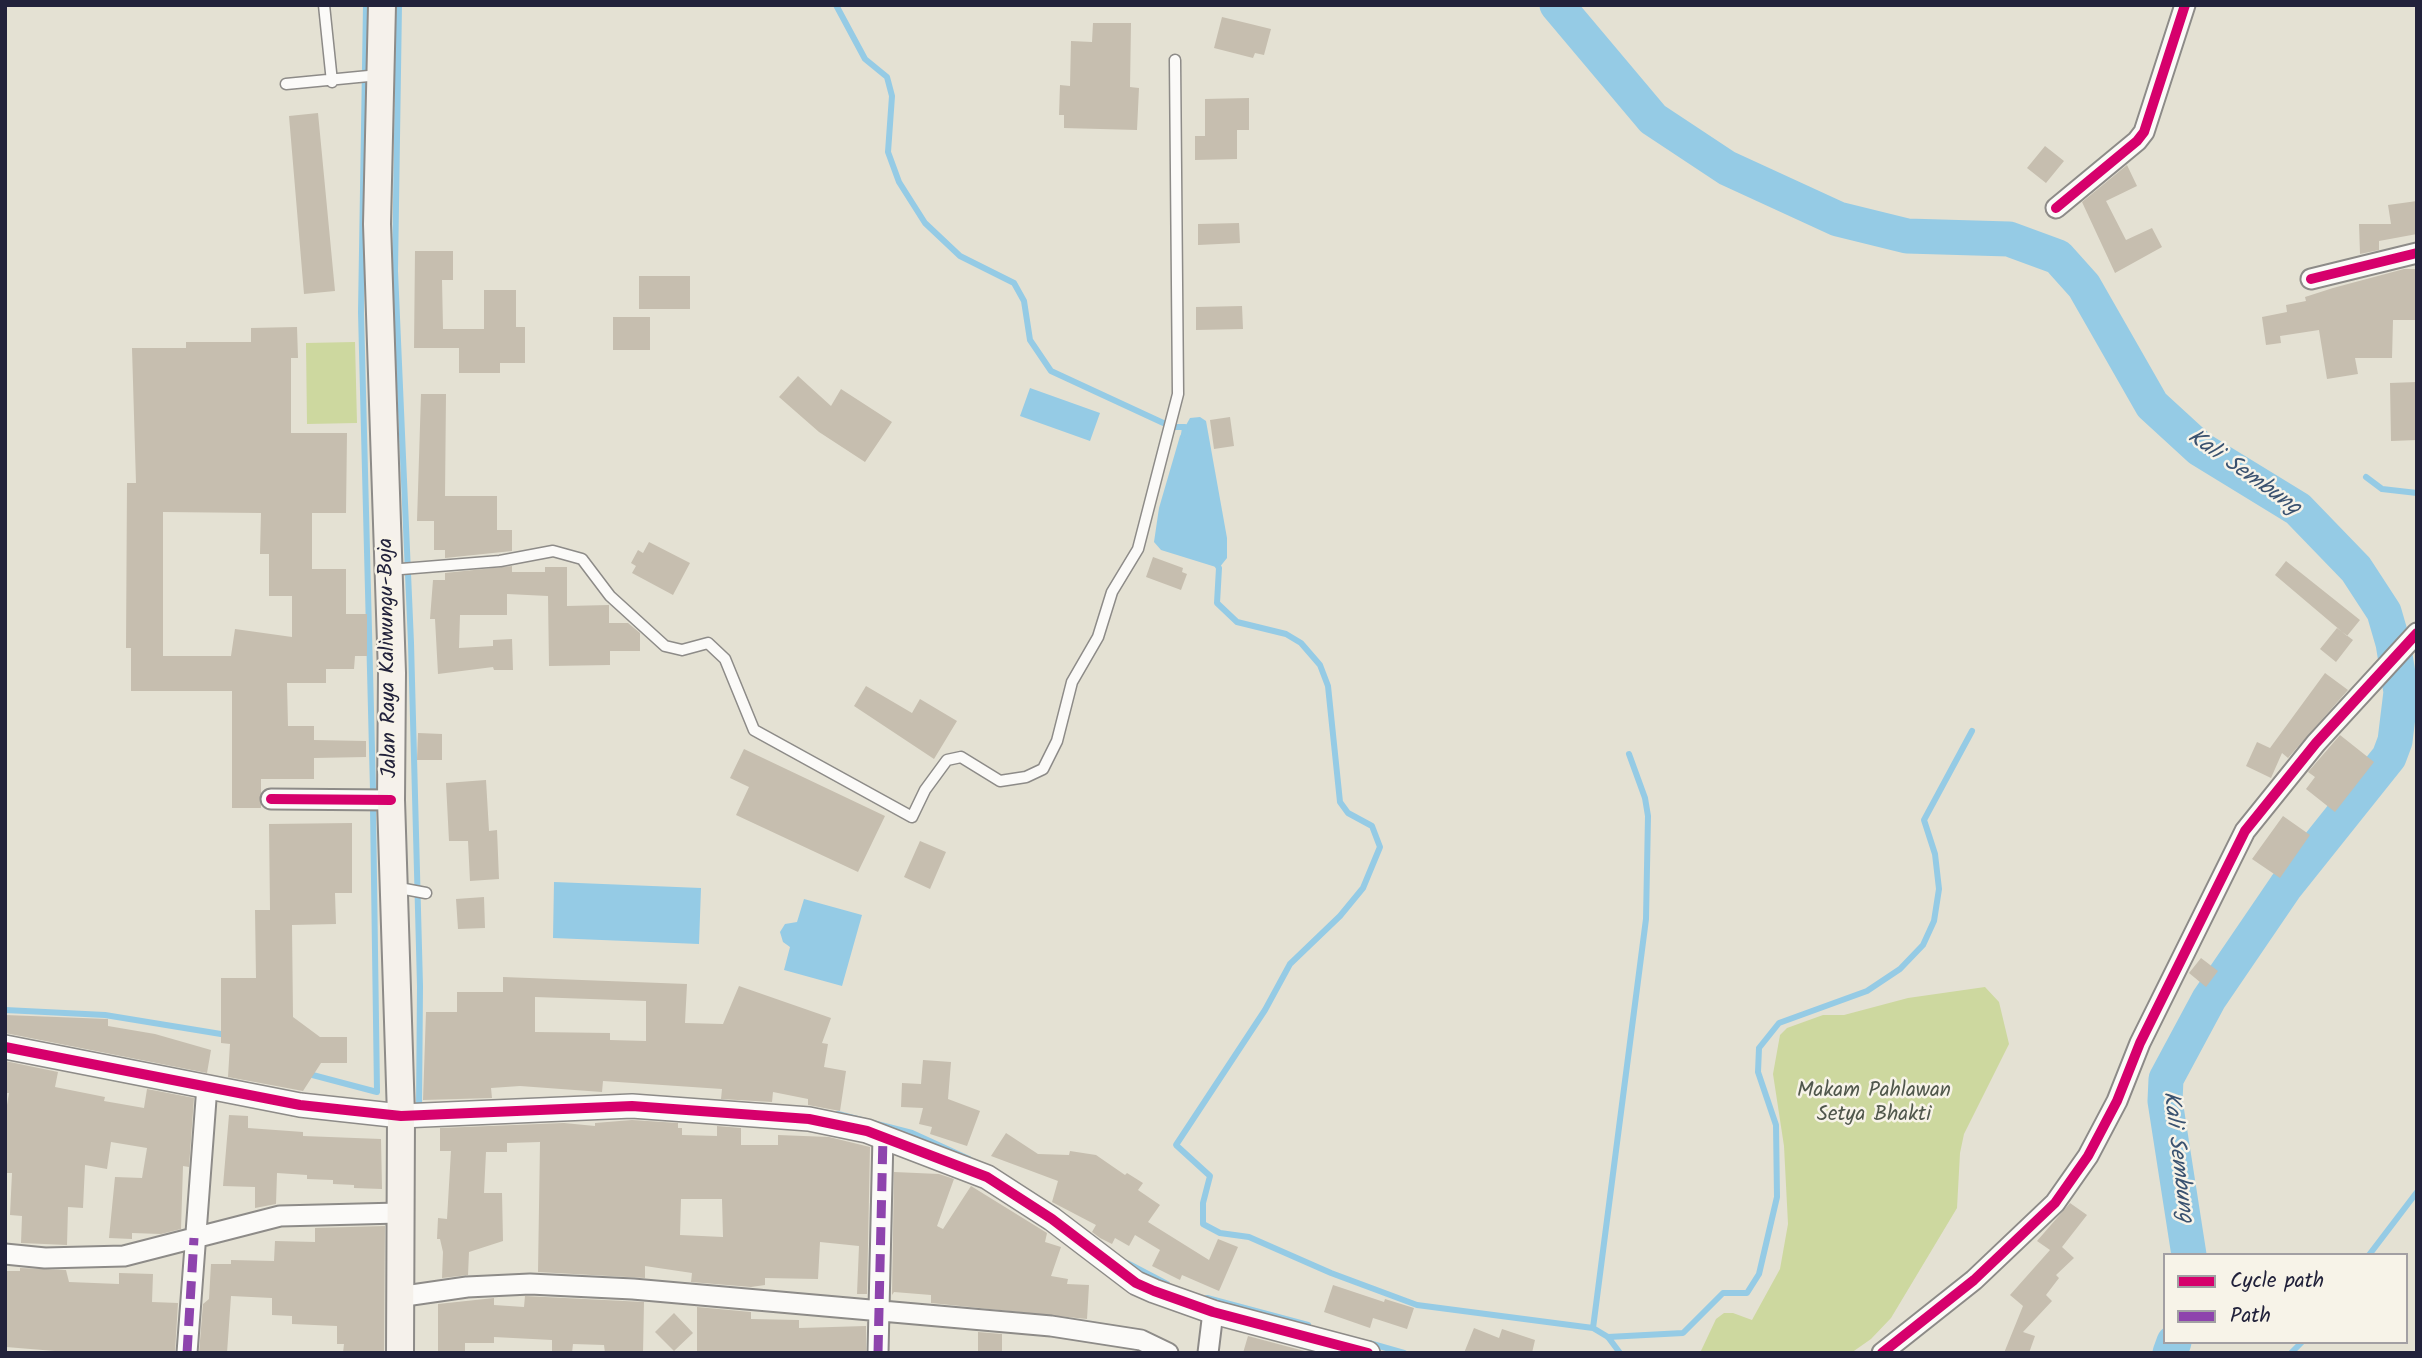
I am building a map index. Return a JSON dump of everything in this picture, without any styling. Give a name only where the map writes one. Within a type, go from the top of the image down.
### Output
[{"type":"main road","name":"Jalan Raya Kaliwungu-Boja","points":[[382,5],[371,77],[389,570],[391,800],[401,1116],[398,1297],[400,1353]]},
{"type":"street","points":[[2056,208],[2137,141],[2144,132],[2185,5]]},
{"type":"street","points":[[2311,279],[2417,253]]},
{"type":"street","points":[[1882,1353],[1975,1280],[2055,1203],[2088,1156],[2117,1101],[2140,1043],[2245,831],[2316,743],[2363,695],[2417,633]]},
{"type":"street","points":[[271,799],[391,800]]},
{"type":"street","points":[[5,1047],[300,1105],[401,1116],[632,1106],[809,1119],[883,1136],[987,1177],[1052,1219],[1136,1283],[1213,1312],[1368,1353]]},
{"type":"street","points":[[187,1353],[208,1086]]},
{"type":"street","points":[[878,1353],[883,1136]]},
{"type":"street","points":[[5,1254],[45,1258],[124,1256],[280,1216],[399,1213]]},
{"type":"street","points":[[398,1297],[467,1287],[530,1284],[685,1293],[1051,1326],[1141,1340],[1168,1353]]},
{"type":"street","points":[[1208,1353],[1213,1312]]},
{"type":"lane","points":[[324,5],[332,82]]},
{"type":"lane","points":[[389,570],[500,561],[553,551],[582,559],[610,596],[665,646],[682,650],[708,643],[725,659],[754,730],[912,817],[925,790],[947,760],[961,757],[1000,780],[1026,777],[1043,769],[1057,741],[1072,682],[1098,636],[1112,592],[1138,549],[1178,394],[1175,60]]},
{"type":"lane","points":[[286,84],[371,77]]},
{"type":"lane","points":[[393,887],[426,893]]},
{"type":"green space","points":[[355,342],[357,423],[307,424],[306,343]]},
{"type":"green space","name":"Makam Pahlawan Setya Bhakti","points":[[1985,987],[1999,1002],[2009,1044],[1964,1134],[1960,1153],[1957,1208],[1891,1318],[1871,1339],[1851,1353],[1700,1353],[1716,1319],[1724,1313],[1733,1313],[1752,1320],[1780,1269],[1788,1224],[1784,1146],[1773,1074],[1780,1035],[1787,1028],[1823,1015],[1844,1015],[1908,998]]},
{"type":"water","points":[[1030,388],[1100,413],[1090,441],[1020,416]]},
{"type":"water","points":[[1200,417],[1206,421],[1227,538],[1227,558],[1219,568],[1161,550],[1154,542],[1159,508],[1180,436],[1190,418]]},
{"type":"water","points":[[554,882],[701,888],[699,944],[553,938]]},
{"type":"water","points":[[804,899],[862,915],[842,986],[784,970],[790,947],[783,942],[780,932],[785,924],[797,922]]},
{"type":"building","points":[[1222,17],[1271,29],[1264,55],[1255,53],[1253,58],[1214,48]]},
{"type":"building","points":[[1093,23],[1131,23],[1130,87],[1139,88],[1137,130],[1064,128],[1064,115],[1059,115],[1060,85],[1070,86],[1071,41],[1092,42]]},
{"type":"building","points":[[1249,98],[1249,130],[1237,130],[1237,159],[1195,160],[1195,136],[1205,136],[1205,99]]},
{"type":"building","points":[[318,113],[335,291],[304,294],[289,116]]},
{"type":"building","points":[[2045,146],[2064,161],[2046,183],[2027,168]]},
{"type":"building","points":[[2127,165],[2137,186],[2106,201],[2126,240],[2152,228],[2162,247],[2115,273],[2082,202]]},
{"type":"building","points":[[2417,201],[2417,234],[2379,241],[2379,250],[2360,254],[2359,224],[2391,224],[2388,205]]},
{"type":"building","points":[[1239,223],[1240,243],[1198,245],[1198,224]]},
{"type":"building","points":[[415,251],[453,251],[453,280],[442,280],[443,329],[484,329],[484,290],[516,290],[516,327],[525,327],[525,363],[500,363],[500,373],[459,373],[459,348],[414,348]]},
{"type":"building","points":[[2404,269],[2417,269],[2417,320],[2393,320],[2392,358],[2355,358],[2358,374],[2327,379],[2319,330],[2280,336],[2281,343],[2266,345],[2262,317],[2287,312],[2286,305],[2306,301],[2305,297]]},
{"type":"building","points":[[639,276],[690,276],[690,309],[639,309]]},
{"type":"building","points":[[1242,306],[1243,329],[1196,330],[1196,307]]},
{"type":"building","points":[[613,317],[650,317],[650,350],[613,350]]},
{"type":"building","points":[[297,327],[298,358],[291,358],[291,433],[347,433],[346,513],[312,513],[312,569],[346,569],[346,614],[367,614],[367,656],[355,656],[354,669],[326,669],[326,683],[287,683],[288,726],[314,726],[314,740],[366,741],[366,757],[314,758],[314,779],[261,779],[261,808],[232,808],[232,691],[131,691],[131,648],[126,648],[127,483],[136,483],[132,348],[186,348],[186,342],[251,342],[251,328]],"holes":[[[163,512],[261,513],[260,554],[269,554],[269,596],[292,596],[292,637],[235,629],[231,656],[163,656]]]},
{"type":"building","points":[[798,376],[831,406],[841,389],[892,422],[865,462],[819,432],[779,397]]},
{"type":"building","points":[[2417,382],[2417,440],[2391,441],[2390,383]]},
{"type":"building","points":[[421,394],[446,394],[445,496],[497,496],[497,530],[512,530],[512,551],[445,558],[445,550],[434,550],[434,521],[417,521]]},
{"type":"building","points":[[1230,417],[1234,446],[1214,449],[1210,420]]},
{"type":"building","points":[[649,542],[690,563],[673,595],[632,573],[636,566],[631,563],[638,550],[643,553]]},
{"type":"building","points":[[1153,557],[1183,568],[1182,572],[1187,574],[1181,590],[1146,577]]},
{"type":"building","points":[[2286,561],[2360,620],[2347,636],[2275,575]]},
{"type":"building","points":[[512,566],[512,572],[545,572],[545,567],[567,567],[567,606],[609,605],[609,623],[628,623],[640,633],[640,651],[610,651],[610,665],[549,666],[548,596],[507,594],[507,615],[460,615],[459,648],[493,646],[493,640],[512,639],[513,670],[494,670],[493,667],[438,674],[435,619],[430,619],[433,580],[445,580],[445,573]]},
{"type":"building","points":[[2337,628],[2353,640],[2336,662],[2320,649]]},
{"type":"building","points":[[2325,673],[2348,690],[2288,758],[2282,753],[2271,778],[2246,766],[2257,742],[2270,748]]},
{"type":"building","points":[[866,686],[912,713],[920,699],[957,721],[934,759],[854,706]]},
{"type":"building","points":[[418,733],[442,734],[442,760],[417,760]]},
{"type":"building","points":[[2340,735],[2374,762],[2335,812],[2306,789],[2315,777],[2308,772]]},
{"type":"building","points":[[744,749],[885,816],[858,872],[736,815],[749,787],[730,778]]},
{"type":"building","points":[[486,780],[489,831],[497,830],[499,879],[470,881],[468,841],[449,841],[446,783]]},
{"type":"building","points":[[2283,816],[2310,835],[2280,878],[2252,859]]},
{"type":"building","points":[[352,823],[352,893],[335,893],[336,924],[292,925],[293,1017],[320,1037],[347,1037],[347,1063],[321,1063],[303,1091],[228,1077],[230,1044],[221,1043],[221,978],[256,978],[255,910],[270,910],[269,824]]},
{"type":"building","points":[[920,841],[946,852],[930,889],[904,877]]},
{"type":"building","points":[[484,897],[485,928],[458,929],[456,899]]},
{"type":"building","points":[[2201,958],[2218,971],[2206,987],[2189,973]]},
{"type":"building","points":[[503,977],[687,984],[685,1023],[723,1024],[739,986],[831,1018],[822,1043],[828,1044],[824,1067],[846,1071],[840,1111],[808,1105],[808,1099],[773,1092],[772,1102],[721,1099],[722,1089],[603,1081],[602,1092],[520,1086],[491,1088],[492,1098],[423,1100],[426,1012],[457,1012],[457,992],[503,992]],"holes":[[[535,997],[646,1001],[646,1041],[610,1040],[610,1033],[535,1032]]]},
{"type":"building","points":[[5,1015],[108,1019],[108,1026],[155,1034],[211,1050],[207,1073],[5,1033]]},
{"type":"building","points":[[923,1060],[951,1062],[948,1099],[980,1111],[967,1146],[930,1134],[932,1127],[919,1124],[923,1108],[901,1107],[902,1083],[921,1084]]},
{"type":"building","points":[[5,1061],[58,1072],[55,1087],[105,1097],[104,1101],[144,1108],[147,1089],[194,1098],[189,1167],[183,1166],[181,1229],[161,1234],[132,1233],[132,1239],[109,1238],[115,1177],[142,1178],[147,1148],[111,1142],[107,1169],[85,1165],[83,1208],[68,1207],[67,1245],[21,1243],[22,1216],[10,1215],[12,1173],[5,1173],[5,1117],[9,1093],[5,1093]]},
{"type":"building","points":[[229,1115],[248,1116],[248,1128],[303,1132],[303,1136],[381,1139],[382,1189],[354,1188],[354,1185],[333,1184],[333,1180],[307,1179],[307,1175],[277,1173],[276,1204],[255,1208],[255,1187],[223,1186]]},
{"type":"building","points":[[632,1120],[678,1123],[678,1128],[682,1128],[682,1135],[717,1136],[717,1126],[741,1128],[741,1145],[778,1145],[778,1135],[829,1137],[870,1147],[867,1294],[857,1294],[859,1246],[820,1242],[818,1279],[765,1278],[765,1285],[751,1287],[691,1282],[692,1273],[645,1266],[645,1278],[538,1272],[540,1142],[507,1143],[507,1152],[486,1152],[484,1193],[502,1193],[503,1241],[469,1252],[468,1275],[442,1278],[443,1252],[440,1239],[437,1239],[438,1218],[447,1219],[451,1151],[440,1151],[440,1128],[564,1123],[595,1126],[595,1123]],"holes":[[[681,1199],[722,1199],[723,1237],[680,1235]]]},
{"type":"building","points":[[1006,1133],[1038,1154],[1069,1155],[1070,1151],[1096,1155],[1125,1175],[1127,1173],[1143,1183],[1138,1190],[1160,1205],[1148,1222],[1209,1260],[1218,1239],[1238,1247],[1219,1291],[1182,1275],[1180,1280],[1152,1266],[1160,1250],[1135,1235],[1129,1246],[1115,1238],[1112,1244],[1100,1238],[1092,1232],[1096,1225],[1052,1202],[1058,1181],[991,1156]]},
{"type":"building","points":[[894,1172],[939,1174],[954,1179],[937,1226],[943,1229],[971,1186],[1047,1233],[1045,1242],[1061,1247],[1051,1276],[1068,1279],[1067,1284],[1089,1285],[1087,1319],[931,1303],[931,1295],[894,1292],[892,1295]]},
{"type":"building","points":[[2070,1203],[2087,1215],[2062,1247],[2074,1258],[2056,1275],[2059,1278],[2046,1295],[2052,1301],[2023,1332],[2035,1336],[2029,1353],[2004,1353],[2023,1306],[2010,1295],[2050,1250],[2037,1241]]},
{"type":"building","points":[[385,1226],[384,1353],[343,1353],[344,1344],[337,1344],[337,1326],[292,1324],[292,1316],[272,1315],[272,1298],[231,1296],[227,1353],[199,1353],[203,1304],[209,1299],[211,1264],[231,1264],[231,1260],[274,1261],[275,1241],[315,1242],[315,1228]]},
{"type":"building","points":[[20,1268],[66,1270],[69,1282],[119,1284],[119,1273],[153,1274],[152,1302],[178,1303],[175,1352],[67,1352],[6,1347],[6,1271],[20,1271]]},
{"type":"building","points":[[1333,1285],[1384,1302],[1385,1299],[1414,1308],[1407,1329],[1373,1318],[1370,1328],[1324,1312]]},
{"type":"building","points":[[525,1296],[644,1302],[643,1353],[605,1353],[604,1345],[573,1344],[572,1353],[552,1353],[552,1340],[494,1337],[494,1343],[465,1343],[465,1353],[438,1353],[438,1304],[494,1298],[494,1305],[524,1307]]},
{"type":"building","points":[[697,1307],[751,1312],[751,1319],[799,1320],[799,1328],[866,1326],[866,1353],[697,1352]]},
{"type":"building","points":[[674,1313],[693,1333],[674,1351],[655,1332]]},
{"type":"building","points":[[1474,1328],[1499,1338],[1502,1329],[1535,1340],[1532,1353],[1464,1353]]},
{"type":"building","points":[[978,1332],[1002,1334],[1002,1353],[978,1353]]},
{"type":"building","points":[[1248,1336],[1312,1353],[1243,1353]]},
{"type":"waterway","points":[[366,5],[361,312],[373,790]]},
{"type":"waterway","points":[[399,5],[395,271],[411,643],[420,986],[419,1109],[422,1109]]},
{"type":"waterway","points":[[836,5],[865,59],[887,77],[892,96],[888,152],[899,182],[925,223],[960,256],[1014,283],[1024,301],[1030,340],[1051,371],[1172,427],[1185,427],[1184,435]]},
{"type":"waterway","name":"Kali Sembung","points":[[1557,5],[1653,119],[1727,168],[1838,219],[1907,236],[2009,239],[2058,257],[2084,286],[2152,405],[2200,449],[2298,509],[2356,569],[2384,612],[2393,643],[2401,692],[2395,741],[2389,757],[2286,886],[2209,999],[2166,1079],[2165,1101],[2189,1253]]},
{"type":"waterway","points":[[2366,477],[2382,489],[2417,493]]},
{"type":"waterway","points":[[1216,563],[1219,568],[1217,603],[1237,622],[1286,634],[1301,643],[1320,665],[1328,686],[1340,802],[1348,813],[1372,826],[1380,847],[1363,888],[1340,916],[1290,964],[1265,1010],[1176,1145],[1210,1176],[1203,1203],[1203,1224],[1220,1233],[1249,1237],[1331,1273],[1417,1305],[1593,1328],[1608,1337],[1620,1353]]},
{"type":"waterway","points":[[1608,1337],[1683,1333],[1723,1293],[1747,1293],[1759,1274],[1777,1197],[1776,1125],[1758,1072],[1759,1048],[1779,1023],[1867,991],[1900,969],[1923,945],[1934,921],[1939,889],[1935,854],[1924,820],[1972,731]]},
{"type":"waterway","points":[[1593,1328],[1646,919],[1648,816],[1645,798],[1629,754]]},
{"type":"waterway","points":[[305,1073],[377,1092],[373,808]]},
{"type":"waterway","points":[[5,1010],[105,1015],[227,1035]]},
{"type":"waterway","points":[[838,1114],[912,1133],[969,1159]]},
{"type":"waterway","points":[[2371,1253],[2417,1192]]},
{"type":"waterway","points":[[1127,1263],[1167,1284]]},
{"type":"waterway","points":[[1207,1298],[1308,1325]]},
{"type":"waterway","points":[[1369,1343],[1404,1353]]},
{"type":"waterway","name":"Kali Sembung","points":[[2170,1353],[2173,1344]]},
{"type":"waterway","points":[[2291,1353],[2300,1344]]},
{"type":"marked path","points":[[878,1353],[883,1136]]},
{"type":"marked path","points":[[187,1353],[194,1238]]},
{"type":"cycle path","points":[[2056,208],[2137,141],[2144,132],[2185,5]]},
{"type":"cycle path","points":[[2311,279],[2417,253]]},
{"type":"cycle path","points":[[1882,1353],[1974,1280],[2055,1203],[2088,1156],[2117,1101],[2140,1043],[2245,831],[2316,743],[2417,633]]},
{"type":"cycle path","points":[[271,799],[391,800]]},
{"type":"cycle path","points":[[5,1047],[300,1105],[401,1116],[632,1106],[809,1119],[867,1131],[987,1177],[1052,1219],[1136,1283],[1154,1291],[1213,1312],[1368,1353]]}]
